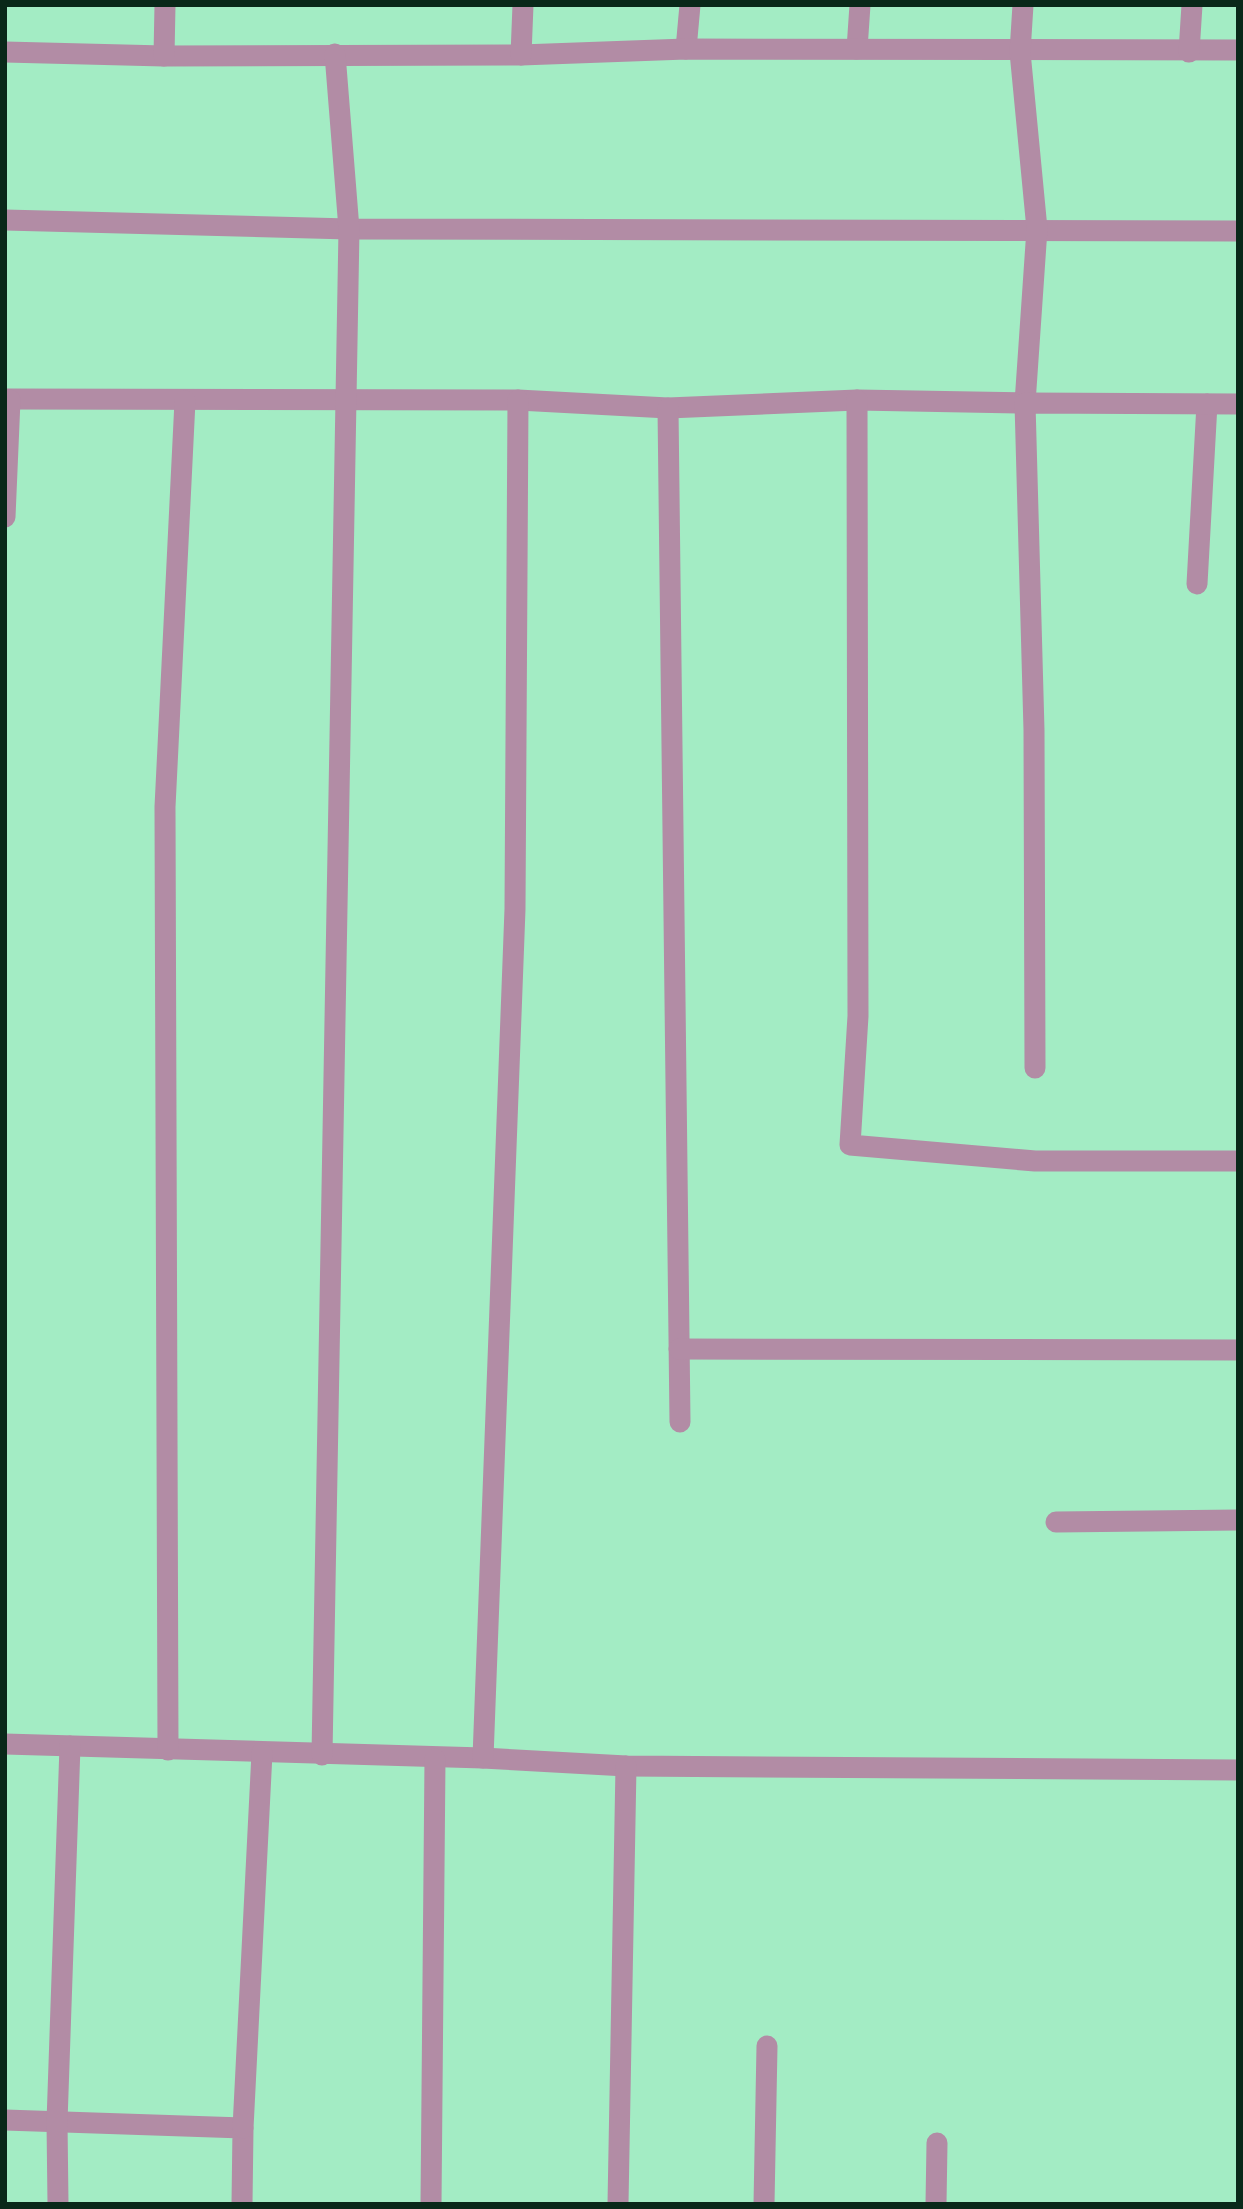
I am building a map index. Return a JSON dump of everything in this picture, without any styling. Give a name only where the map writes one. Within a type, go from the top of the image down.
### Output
[{"type":"street","points":[[164,56],[165,5]]},
{"type":"street","points":[[521,55],[523,5]]},
{"type":"street","points":[[686,49],[690,5]]},
{"type":"street","points":[[857,49],[860,5]]},
{"type":"street","points":[[1023,5],[1020,52],[1037,229],[1026,403],[1034,730],[1035,1068]]},
{"type":"street","points":[[1189,52],[1192,5]]},
{"type":"street","points":[[5,52],[164,56],[521,55],[686,49],[1020,52],[1238,50]]},
{"type":"street","points":[[322,1755],[349,229],[335,54]]},
{"type":"street","points":[[5,220],[349,229],[1238,231]]},
{"type":"street","points":[[5,517],[8,399],[517,400],[668,408],[857,400],[1238,404]]},
{"type":"street","points":[[483,1758],[515,909],[517,400]]},
{"type":"street","points":[[857,400],[859,1016],[850,1145],[1035,1161],[1238,1161]]},
{"type":"street","points":[[168,1750],[166,807],[185,401]]},
{"type":"street","points":[[1196,584],[1207,404]]},
{"type":"street","points":[[668,408],[680,1422]]},
{"type":"street","points":[[679,1349],[1238,1350]]},
{"type":"street","points":[[1056,1522],[1238,1520]]},
{"type":"street","points":[[5,1744],[435,1759],[483,1758],[626,1766],[1238,1770]]},
{"type":"street","points":[[58,2204],[57,2122],[70,1746]]},
{"type":"street","points":[[242,2204],[243,2128],[262,1753]]},
{"type":"street","points":[[431,2204],[435,1759]]},
{"type":"street","points":[[618,2204],[626,1766]]},
{"type":"street","points":[[764,2204],[767,2046]]},
{"type":"street","points":[[5,2120],[243,2128]]},
{"type":"street","points":[[936,2204],[937,2143]]}]
